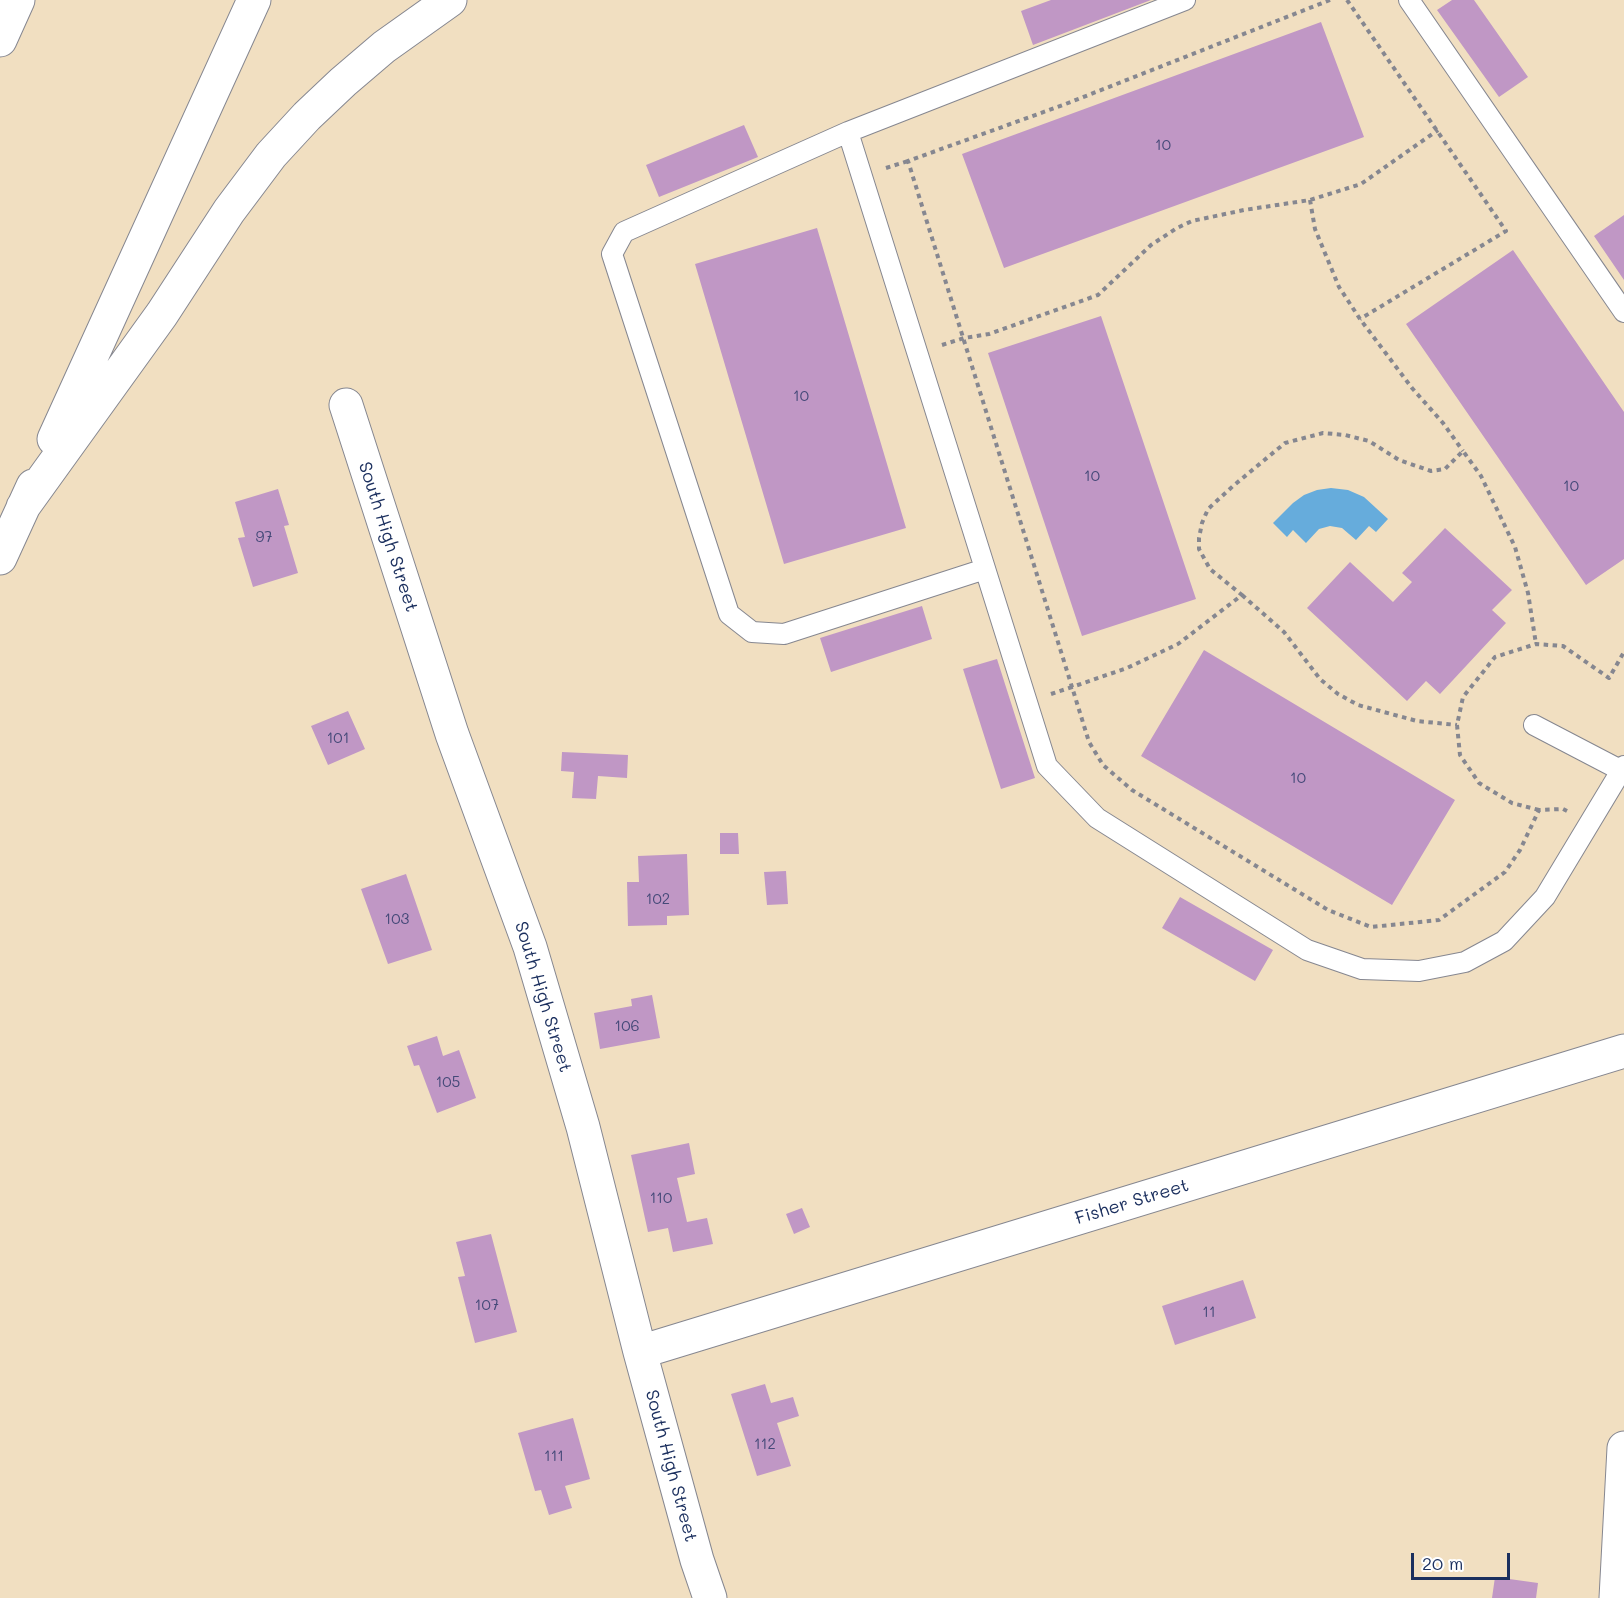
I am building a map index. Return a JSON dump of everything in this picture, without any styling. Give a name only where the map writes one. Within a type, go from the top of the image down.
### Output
[{"type":"main road","points":[[0,40],[18,0]]},
{"type":"main road","points":[[0,558],[254,0]]},
{"type":"main road","points":[[23,507],[162,314],[229,211],[271,155],[349,76],[400,35],[450,0]]},
{"type":"main road","name":"South High Street","points":[[346,405],[452,734],[530,947],[583,1127],[640,1352],[697,1560],[710,1598]]},
{"type":"main road","name":"Fisher Street","points":[[640,1352],[1624,1051]]},
{"type":"main road","points":[[1616,1598],[1624,1448]]},
{"type":"lane","points":[[985,569],[784,634],[752,632],[729,614],[612,254],[624,232],[848,132],[1185,0]]},
{"type":"lane","points":[[1409,0],[1624,312]]},
{"type":"lane","points":[[848,132],[1047,766],[1097,818],[1307,950],[1362,969],[1419,972],[1465,962],[1504,941],[1545,897],[1623,770],[1534,725]]},
{"type":"path","points":[[1330,0],[1063,105],[908,161],[1089,742],[1103,765],[1132,790],[1328,910],[1371,927],[1439,920],[1505,872],[1520,850],[1539,810],[1563,809],[1591,821]]},
{"type":"path","points":[[1347,0],[1506,231],[1360,319]]},
{"type":"path","points":[[917,352],[989,334],[1098,295],[1151,246],[1177,228],[1192,221],[1310,200],[1361,184],[1438,130]]},
{"type":"path","points":[[1310,200],[1315,229],[1339,286],[1360,319],[1412,388],[1443,423],[1481,476],[1515,548],[1528,593],[1536,644]]},
{"type":"path","points":[[1457,725],[1417,721],[1358,705],[1338,694],[1320,679],[1284,632],[1210,569],[1199,549],[1199,538],[1208,509],[1285,443],[1323,433],[1345,435],[1369,441],[1399,460],[1431,471],[1445,469],[1464,451]]},
{"type":"path","points":[[1028,702],[1127,668],[1178,644],[1242,595]]},
{"type":"water","points":[[1331,488],[1348,490],[1364,497],[1388,519],[1376,532],[1369,526],[1356,540],[1342,528],[1330,526],[1319,529],[1306,543],[1293,530],[1287,537],[1273,523],[1304,495]]},
{"type":"building","points":[[1051,0],[1151,0],[1033,45],[1021,11]]},
{"type":"building","points":[[1452,0],[1474,0],[1528,77],[1499,97],[1437,10]]},
{"type":"building","points":[[1321,22],[1364,137],[1004,268],[962,154]]},
{"type":"building","points":[[744,125],[758,157],[659,197],[646,165]]},
{"type":"building","points":[[1624,215],[1624,280],[1594,236]]},
{"type":"building","points":[[817,228],[906,528],[784,564],[695,264]]},
{"type":"building","points":[[1513,250],[1624,412],[1624,559],[1586,585],[1406,324]]},
{"type":"building","points":[[1101,316],[1196,599],[1082,636],[988,353]]},
{"type":"building","points":[[278,489],[289,525],[284,526],[298,573],[253,587],[238,538],[245,537],[235,502]]},
{"type":"building","points":[[1445,528],[1512,590],[1492,610],[1506,623],[1440,694],[1426,681],[1407,701],[1307,608],[1350,562],[1393,602],[1412,582],[1402,573]]},
{"type":"building","points":[[922,606],[932,639],[831,672],[820,638]]},
{"type":"building","points":[[1204,650],[1455,800],[1392,905],[1141,756]]},
{"type":"building","points":[[997,659],[1035,778],[1001,789],[963,669]]},
{"type":"building","points":[[348,711],[365,749],[328,765],[311,726]]},
{"type":"building","points":[[562,752],[628,755],[627,778],[598,776],[596,799],[572,798],[574,772],[561,771]]},
{"type":"building","points":[[720,833],[738,833],[739,854],[720,854]]},
{"type":"building","points":[[687,854],[689,915],[667,916],[667,925],[628,926],[627,882],[639,882],[638,856]]},
{"type":"building","points":[[786,871],[788,904],[767,905],[764,872]]},
{"type":"building","points":[[406,874],[432,950],[388,964],[361,889]]},
{"type":"building","points":[[1180,897],[1273,950],[1255,981],[1162,928]]},
{"type":"building","points":[[652,995],[660,1038],[600,1049],[594,1013],[632,1006],[631,999]]},
{"type":"building","points":[[437,1036],[443,1056],[459,1050],[476,1098],[437,1113],[419,1065],[414,1066],[407,1046]]},
{"type":"building","points":[[689,1143],[695,1174],[677,1178],[687,1222],[707,1218],[713,1244],[673,1252],[668,1228],[648,1232],[631,1155]]},
{"type":"building","points":[[802,1208],[810,1227],[794,1234],[786,1214]]},
{"type":"building","points":[[491,1234],[517,1332],[475,1343],[458,1277],[465,1276],[456,1242]]},
{"type":"building","points":[[1243,1280],[1256,1318],[1175,1345],[1162,1306]]},
{"type":"building","points":[[765,1384],[771,1403],[793,1397],[799,1416],[777,1423],[791,1466],[757,1476],[731,1394]]},
{"type":"building","points":[[573,1418],[590,1479],[565,1486],[572,1508],[549,1515],[541,1490],[535,1491],[518,1433]]},
{"type":"building","points":[[1495,1577],[1538,1583],[1536,1598],[1492,1598]]}]
